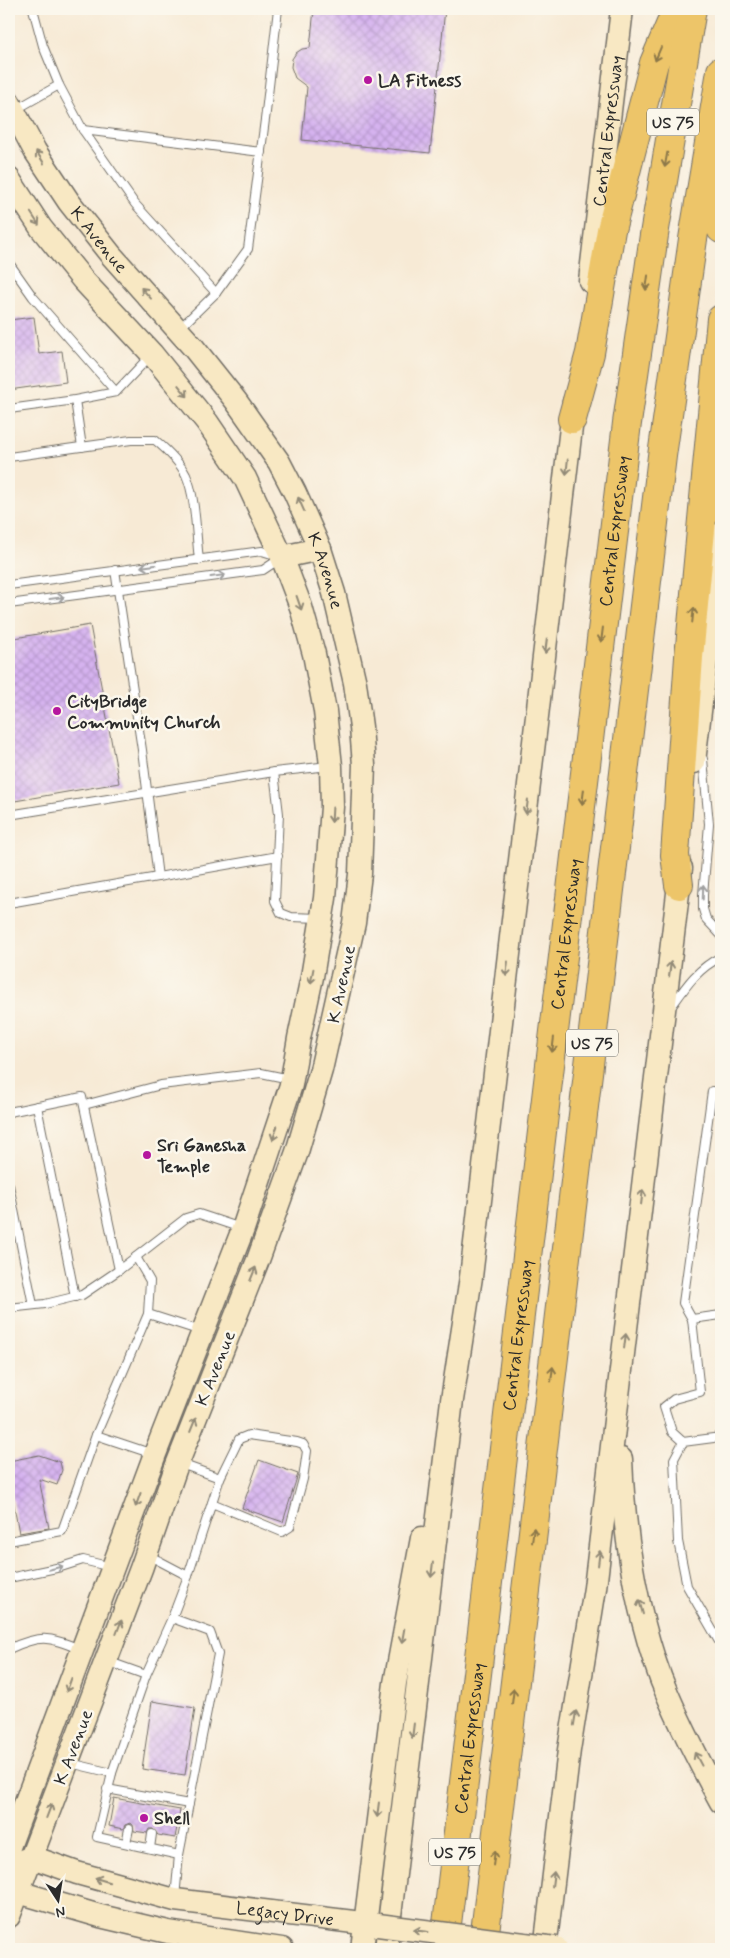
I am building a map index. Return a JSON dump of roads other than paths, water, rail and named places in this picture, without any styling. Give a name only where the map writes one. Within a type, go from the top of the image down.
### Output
[{"type":"highway","points":[[572,419],[590,353],[613,221],[654,63],[677,9]]},
{"type":"highway","name":"Central Expressway","points":[[444,1949],[627,424],[654,235],[692,9]]},
{"type":"highway","name":"US 75","points":[[483,1949],[660,475],[677,348],[721,71]]},
{"type":"highway","points":[[703,180],[721,229]]},
{"type":"highway","points":[[680,885],[675,855],[689,658],[721,319]]},
{"type":"main road","name":"Central Expressway","points":[[386,1949],[455,1383],[471,1277],[622,9]]},
{"type":"main road","name":"K Avenue","points":[[9,1916],[13,1886],[32,1857],[146,1554],[178,1463],[258,1260],[297,1152],[321,1070],[354,923],[360,874],[364,764],[355,683],[334,593],[320,549],[296,493],[279,462],[236,401],[178,329],[111,254],[68,202],[10,108]]},
{"type":"main road","name":"K Avenue","points":[[9,178],[41,228],[82,280],[152,354],[208,422],[244,478],[282,557],[301,607],[314,654],[325,711],[331,766],[332,807],[330,846],[322,918],[312,977],[298,1038],[292,1079],[243,1229],[155,1454],[9,1847]]},
{"type":"main road","points":[[152,354],[178,329]]},
{"type":"main road","points":[[545,1949],[569,1750],[595,1588],[721,534]]},
{"type":"main road","points":[[282,557],[320,549]]},
{"type":"main road","points":[[331,766],[364,764]]},
{"type":"main road","points":[[362,1949],[372,1925],[384,1761],[400,1654],[455,1383]]},
{"type":"main road","points":[[619,1390],[624,1512],[639,1602],[661,1679],[694,1752],[721,1802]]},
{"type":"main road","points":[[155,1454],[178,1463]]},
{"type":"main road","points":[[82,1649],[106,1660]]},
{"type":"main road","points":[[9,1866],[32,1857]]},
{"type":"main road","name":"Legacy Drive","points":[[32,1857],[78,1873],[175,1900],[569,1949]]},
{"type":"main road","name":"Legacy Drive","points":[[13,1886],[100,1916],[168,1932],[282,1949]]},
{"type":"main road","points":[[168,1932],[175,1900]]},
{"type":"lane","points":[[33,9],[43,46],[59,85],[83,130],[135,204],[216,293]]},
{"type":"lane","points":[[178,329],[216,293],[248,249],[278,9]]},
{"type":"lane","points":[[10,108],[59,85]]},
{"type":"lane","points":[[83,130],[261,152]]},
{"type":"lane","points":[[9,263],[33,297],[116,392]]},
{"type":"lane","points":[[9,409],[116,392],[152,354]]},
{"type":"lane","points":[[75,400],[82,447]]},
{"type":"lane","points":[[9,457],[131,440],[155,440],[170,453],[186,475],[193,504],[199,560]]},
{"type":"lane","points":[[9,585],[262,551],[282,557]]},
{"type":"lane","points":[[9,604],[263,570],[282,557]]},
{"type":"lane","points":[[115,570],[136,707],[158,877]]},
{"type":"lane","points":[[699,718],[709,824],[703,909],[706,919],[721,935]]},
{"type":"lane","points":[[9,815],[146,791],[274,772],[331,766]]},
{"type":"lane","points":[[274,772],[279,814],[275,902],[281,912],[291,917],[322,918]]},
{"type":"lane","points":[[9,902],[278,856]]},
{"type":"lane","points":[[664,1018],[694,976],[721,958]]},
{"type":"lane","points":[[84,1105],[161,1085],[262,1073],[292,1079]]},
{"type":"lane","points":[[712,1091],[683,1303],[692,1319],[700,1392],[674,1399],[664,1406],[672,1432],[683,1442],[721,1437]]},
{"type":"lane","points":[[9,1112],[82,1097],[119,1270]]},
{"type":"lane","points":[[37,1106],[75,1297]]},
{"type":"lane","points":[[9,1185],[33,1305]]},
{"type":"lane","points":[[9,1308],[82,1295],[119,1270],[186,1218],[199,1214],[243,1229]]},
{"type":"lane","points":[[9,1541],[62,1531],[96,1435],[148,1314],[150,1281],[136,1257]]},
{"type":"lane","points":[[148,1314],[203,1332]]},
{"type":"lane","points":[[692,1319],[721,1314]]},
{"type":"lane","points":[[96,1435],[155,1454]]},
{"type":"lane","points":[[180,1855],[97,1837],[107,1788],[146,1675],[172,1618],[188,1576],[220,1478],[239,1439],[249,1435],[297,1442],[303,1444],[307,1450],[303,1479],[290,1527],[282,1532],[212,1504]]},
{"type":"lane","points":[[683,1442],[674,1459],[678,1541],[687,1586],[721,1645]]},
{"type":"lane","points":[[178,1463],[220,1478]]},
{"type":"lane","points":[[146,1554],[188,1576]]},
{"type":"lane","points":[[9,1578],[62,1567],[83,1560],[112,1568]]},
{"type":"lane","points":[[172,1618],[210,1632],[218,1654],[180,1855],[175,1900]]},
{"type":"lane","points":[[9,1648],[28,1640],[52,1638],[82,1649]]},
{"type":"lane","points":[[106,1660],[146,1675]]},
{"type":"lane","points":[[67,1763],[112,1774]]},
{"type":"lane","points":[[107,1788],[135,1798],[189,1804]]},
{"type":"lane","points":[[126,1843],[128,1830]]},
{"type":"lane","points":[[150,1848],[152,1834]]},
{"type":"place","name":"LA Fitness","points":[[368,80]]},
{"type":"place","name":"CityBridge Community Church","points":[[57,711]]},
{"type":"place","name":"Sri Ganesha Temple","points":[[147,1155]]},
{"type":"place","name":"Shell","points":[[144,1818]]}]
